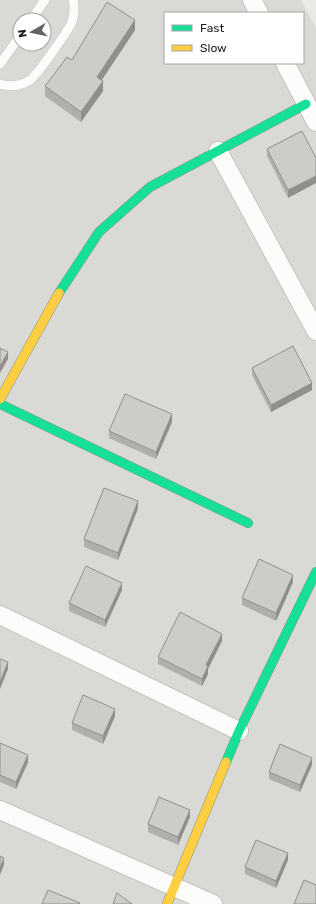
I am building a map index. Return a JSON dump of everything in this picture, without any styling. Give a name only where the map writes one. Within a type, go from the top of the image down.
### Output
[{"type":"street","points":[[252,0],[258,12]]},
{"type":"street","points":[[286,64],[316,122]]},
{"type":"street","points":[[0,399],[51,306],[99,232],[150,187],[306,104]]},
{"type":"street","points":[[218,151],[316,331]]},
{"type":"street","points":[[0,404],[248,523]]},
{"type":"street","points":[[166,904],[239,731],[316,572]]},
{"type":"street","points":[[0,615],[239,731]]},
{"type":"street","points":[[0,810],[213,904]]},
{"type":"lane","points":[[37,12],[45,0]]},
{"type":"lane","points":[[0,84],[22,84],[36,74],[71,24],[74,10],[73,0]]},
{"type":"lane","points":[[0,64],[12,47]]},
{"type":"shaded area","points":[[0,0],[301,0],[316,28],[316,904],[0,904]]},
{"type":"building","points":[[107,2],[135,20],[97,77],[103,81],[81,112],[45,86],[67,57],[72,60]]},
{"type":"building","points":[[302,131],[316,158],[316,176],[288,190],[267,149]]},
{"type":"building","points":[[293,346],[312,383],[271,405],[252,368]]},
{"type":"building","points":[[0,348],[8,352],[0,366]]},
{"type":"building","points":[[125,394],[172,414],[156,452],[109,431]]},
{"type":"building","points":[[104,488],[138,501],[118,553],[84,539]]},
{"type":"building","points":[[259,559],[293,575],[276,613],[242,598]]},
{"type":"building","points":[[86,566],[122,583],[105,620],[69,603]]},
{"type":"building","points":[[180,612],[222,634],[206,665],[208,666],[202,679],[158,657]]},
{"type":"building","points":[[0,659],[8,662],[0,682]]},
{"type":"building","points":[[83,695],[115,709],[103,736],[72,723]]},
{"type":"building","points":[[0,743],[28,755],[16,782],[0,775]]},
{"type":"building","points":[[280,744],[312,758],[300,785],[269,772]]},
{"type":"building","points":[[159,797],[190,810],[178,837],[148,824]]},
{"type":"building","points":[[256,840],[288,853],[276,881],[245,867]]},
{"type":"building","points":[[0,856],[4,858],[0,868]]},
{"type":"building","points":[[304,880],[316,885],[316,904],[294,904]]},
{"type":"building","points":[[48,890],[80,903],[42,904]]},
{"type":"building","points":[[117,893],[132,904],[113,904]]},
{"type":"traffic: fast","points":[[59,293],[99,232],[150,187],[306,104]]},
{"type":"traffic: fast","points":[[0,404],[248,523]]},
{"type":"traffic: fast","points":[[226,762],[239,731],[316,572]]},
{"type":"traffic: slow","points":[[0,399],[59,293]]},
{"type":"traffic: slow","points":[[167,904],[226,762]]}]
